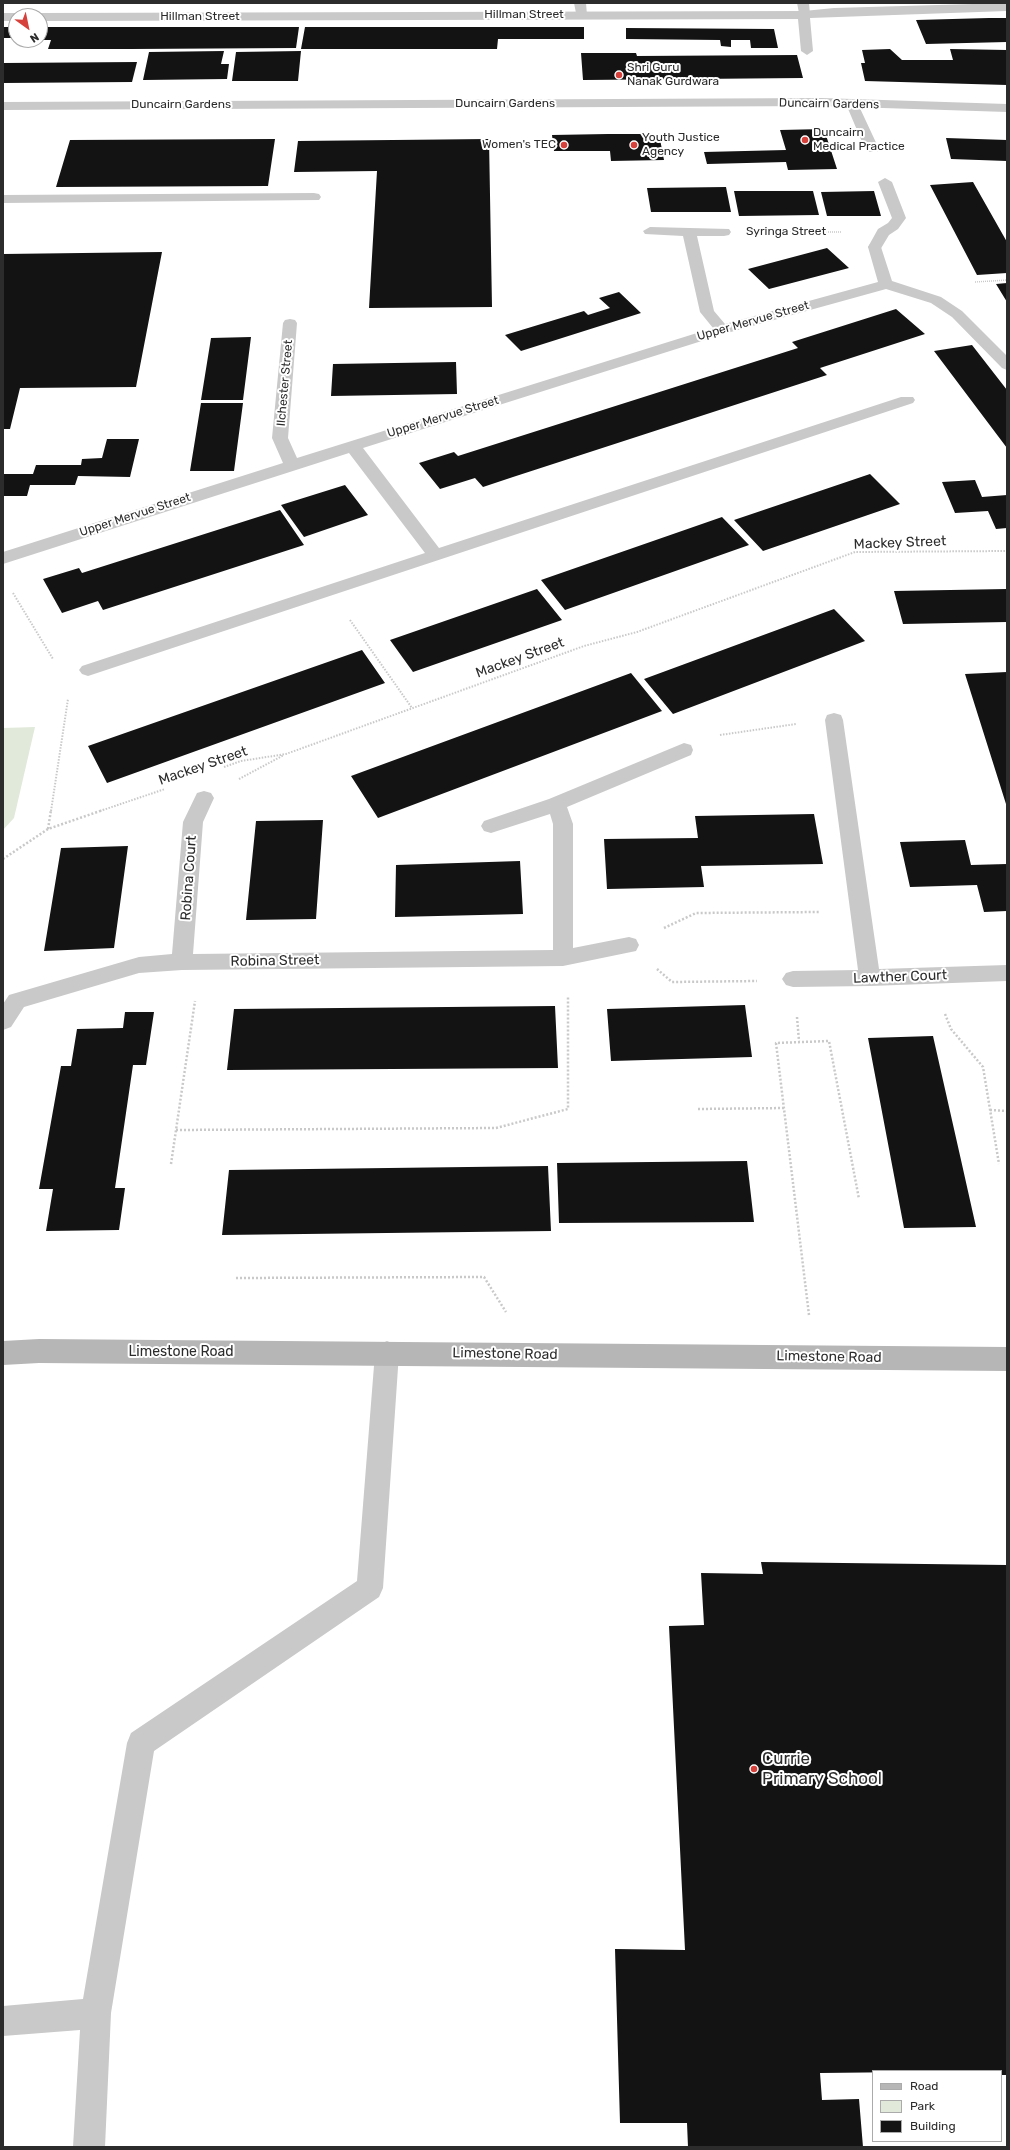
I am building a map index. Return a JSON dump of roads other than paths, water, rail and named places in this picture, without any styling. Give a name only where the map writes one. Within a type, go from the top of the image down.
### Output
[{"type":"main road","name":"Limestone Road","points":[[3,1353],[39,1351],[387,1353],[1007,1359]]},
{"type":"street","points":[[580,3],[582,15]]},
{"type":"street","name":"Hillman Street","points":[[48,17],[582,15],[803,9],[834,12],[1007,8]]},
{"type":"street","points":[[803,9],[807,51]]},
{"type":"street","points":[[852,104],[872,149]]},
{"type":"street","name":"Duncairn Gardens","points":[[3,106],[852,104],[1007,108]]},
{"type":"street","points":[[885,182],[899,218],[893,226],[883,232],[875,247],[886,284],[936,300],[957,314],[1007,365]]},
{"type":"street","points":[[3,199],[314,197]]},
{"type":"street","points":[[650,231],[724,232]]},
{"type":"street","points":[[689,232],[707,312],[722,330]]},
{"type":"street","name":"Upper Mervue Street","points":[[3,558],[352,445],[722,330],[886,284]]},
{"type":"street","name":"Ilchester Street","points":[[290,323],[280,438],[292,465]]},
{"type":"street","points":[[88,670],[907,400]]},
{"type":"street","points":[[352,445],[434,555]]},
{"type":"street","points":[[834,720],[870,978]]},
{"type":"street","points":[[490,826],[556,804],[684,750]]},
{"type":"street","name":"Robina Court","points":[[182,962],[193,822],[204,798]]},
{"type":"street","points":[[556,804],[563,824],[563,958]]},
{"type":"street","name":"Robina Street","points":[[3,1021],[17,1001],[139,965],[182,962],[563,958],[629,944]]},
{"type":"street","name":"Lawther Court","points":[[793,978],[870,978],[1007,973]]},
{"type":"street","points":[[89,2147],[96,2013],[141,1742],[370,1588],[387,1353]]},
{"type":"street","points":[[3,2021],[96,2013]]},
{"type":"place","name":"Shri Guru Nanak Gurdwara","points":[[619,75]]},
{"type":"place","name":"Duncairn Medical Practice","points":[[805,140]]},
{"type":"place","name":"Women's TEC","points":[[564,145]]},
{"type":"place","name":"Youth Justice Agency","points":[[634,145]]},
{"type":"place","name":"Currie Primary School","points":[[754,1769]]}]
